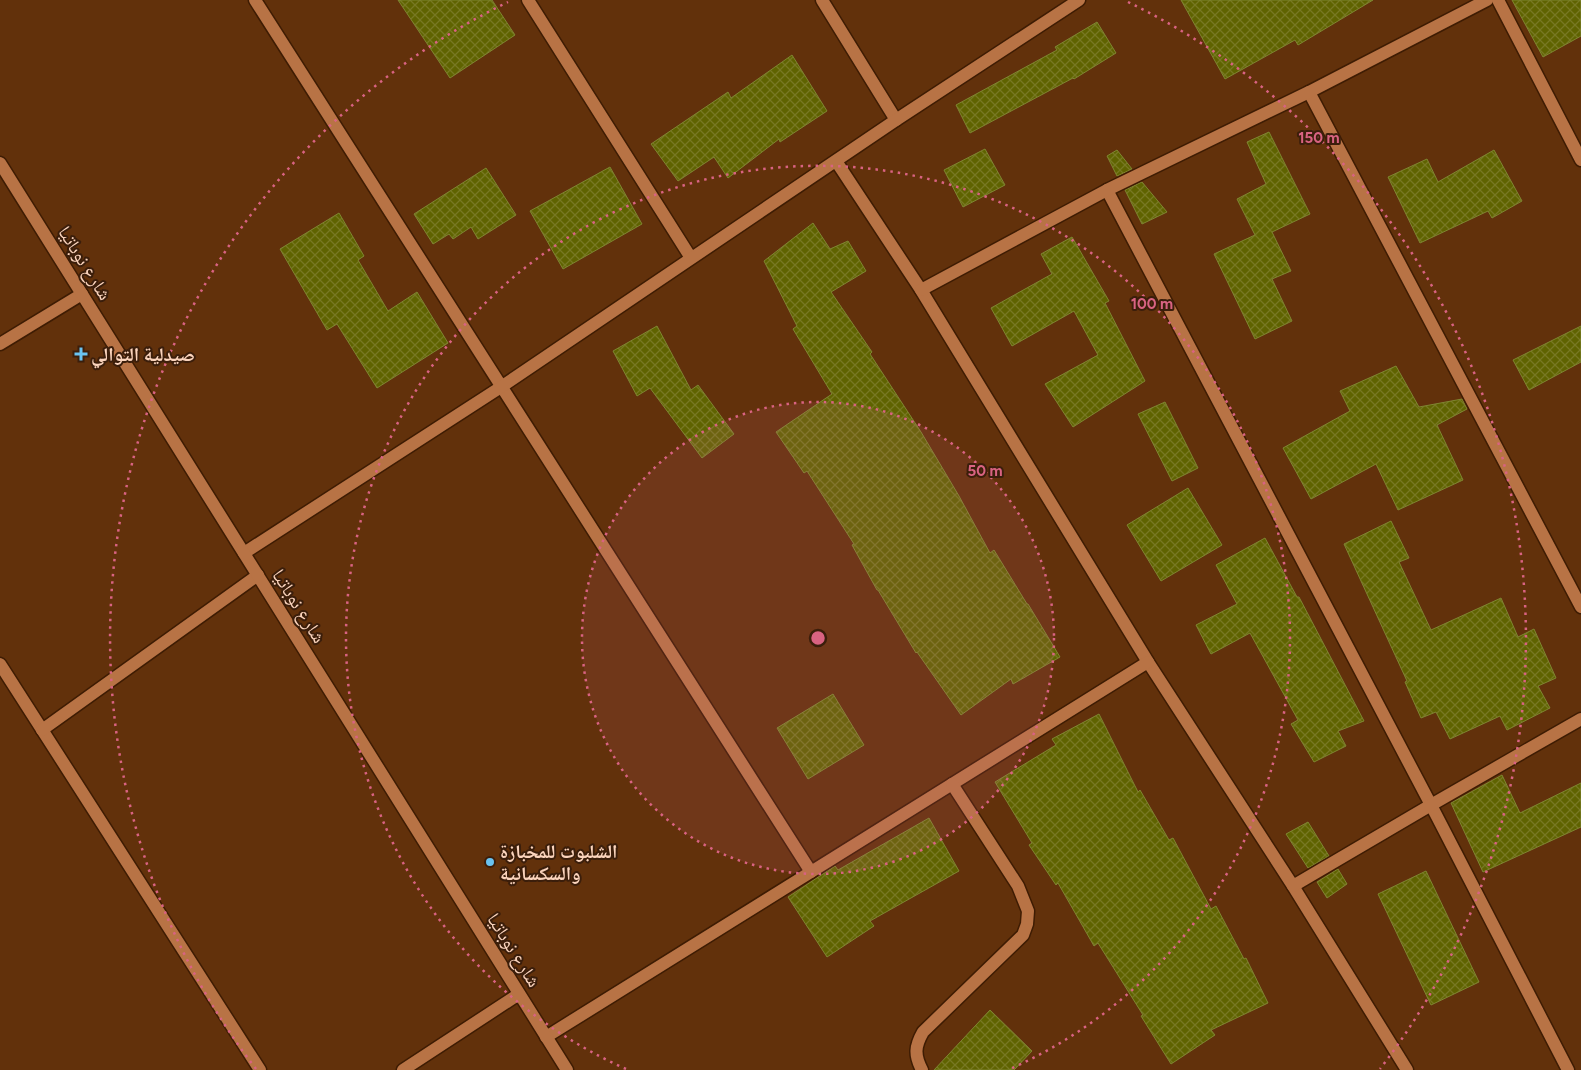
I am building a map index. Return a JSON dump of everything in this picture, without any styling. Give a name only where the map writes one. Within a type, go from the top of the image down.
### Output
[{"type":"street","points":[[255,0],[811,872]]},
{"type":"street","points":[[528,0],[691,258]]},
{"type":"street","points":[[822,0],[896,120]]},
{"type":"street","points":[[244,553],[501,387],[896,120],[1079,0]]},
{"type":"street","points":[[921,290],[1107,190],[1309,92],[1486,0]]},
{"type":"street","points":[[1498,0],[1581,160]]},
{"type":"street","points":[[1309,92],[1581,607]]},
{"type":"street","points":[[836,161],[921,290],[1148,662],[1293,886],[1407,1070]]},
{"type":"street","name":"شارع نوباتيا","points":[[0,163],[566,1070]]},
{"type":"street","points":[[1107,190],[1431,805],[1568,1070]]},
{"type":"street","points":[[0,344],[82,294]]},
{"type":"street","points":[[42,730],[258,575]]},
{"type":"street","points":[[546,1037],[1148,662]]},
{"type":"street","points":[[0,664],[260,1070]]},
{"type":"street","points":[[1293,886],[1581,720]]},
{"type":"street","points":[[922,1070],[917,1061],[916,1044],[923,1032],[1024,935],[1027,924],[1028,911],[1018,886],[952,784]]},
{"type":"street","points":[[403,1070],[519,994]]},
{"type":"building","points":[[398,0],[492,0],[515,35],[450,78]]},
{"type":"building","points":[[1181,0],[1373,0],[1298,45],[1295,40],[1225,79]]},
{"type":"building","points":[[1512,0],[1581,0],[1581,36],[1543,57]]},
{"type":"building","points":[[1097,22],[1116,53],[1074,79],[970,133],[956,105],[1057,50],[1055,47]]},
{"type":"building","points":[[792,55],[827,111],[780,142],[779,139],[728,178],[714,157],[678,181],[651,144],[728,92],[731,98]]},
{"type":"building","points":[[1269,132],[1310,214],[1272,232],[1291,271],[1272,279],[1292,321],[1255,339],[1214,254],[1255,235],[1237,199],[1266,184],[1247,142]]},
{"type":"building","points":[[985,149],[1005,185],[963,207],[944,170]]},
{"type":"building","points":[[1117,150],[1132,169],[1117,176],[1107,156]]},
{"type":"building","points":[[1494,150],[1522,201],[1492,218],[1488,211],[1420,243],[1388,177],[1427,159],[1438,182]]},
{"type":"building","points":[[610,167],[642,224],[563,269],[530,211]]},
{"type":"building","points":[[486,168],[516,215],[478,239],[471,227],[453,239],[449,234],[433,244],[414,214]]},
{"type":"building","points":[[1142,182],[1167,212],[1142,224],[1125,190]]},
{"type":"building","points":[[339,213],[364,256],[358,260],[388,311],[417,292],[448,343],[377,388],[337,324],[327,330],[280,249]]},
{"type":"building","points":[[813,223],[830,249],[848,241],[866,271],[831,292],[872,352],[870,354],[921,432],[990,553],[994,550],[1060,657],[1013,684],[1011,679],[961,715],[916,653],[877,590],[852,545],[854,544],[807,471],[804,473],[776,432],[832,394],[793,329],[797,326],[764,261]]},
{"type":"building","points":[[1072,237],[1109,301],[1105,303],[1145,381],[1073,427],[1045,384],[1098,355],[1074,311],[1012,346],[991,308],[1052,274],[1041,254]]},
{"type":"building","points":[[657,326],[691,390],[698,385],[734,434],[702,458],[650,388],[637,396],[613,351]]},
{"type":"building","points":[[1581,326],[1581,362],[1529,390],[1513,360]]},
{"type":"building","points":[[1396,366],[1419,407],[1462,399],[1467,409],[1437,425],[1463,480],[1398,510],[1376,464],[1311,499],[1283,448],[1350,411],[1340,391]]},
{"type":"building","points":[[1165,402],[1198,468],[1172,481],[1138,414]]},
{"type":"building","points":[[1188,488],[1222,545],[1161,581],[1127,525]]},
{"type":"building","points":[[1391,521],[1409,558],[1399,562],[1431,630],[1501,598],[1518,637],[1534,629],[1556,678],[1538,686],[1550,708],[1507,730],[1500,716],[1450,739],[1436,712],[1421,718],[1405,682],[1407,681],[1344,544]]},
{"type":"building","points":[[1265,538],[1297,597],[1299,597],[1364,721],[1338,731],[1346,746],[1314,762],[1291,724],[1298,720],[1250,633],[1211,654],[1196,625],[1237,604],[1216,565]]},
{"type":"building","points":[[833,694],[864,745],[808,779],[777,728]]},
{"type":"building","points":[[1099,714],[1138,792],[1140,790],[1169,840],[1173,838],[1211,909],[1216,906],[1244,959],[1246,958],[1268,1003],[1211,1030],[1215,1035],[1171,1064],[1098,943],[1094,946],[1058,883],[1056,885],[1029,845],[1032,843],[995,782],[1056,745],[1052,739]]},
{"type":"building","points":[[1502,775],[1520,813],[1581,783],[1581,827],[1483,872],[1451,803]]},
{"type":"building","points":[[929,818],[959,871],[870,921],[874,926],[827,957],[788,897],[835,866],[838,870]]},
{"type":"building","points":[[1308,822],[1329,856],[1308,868],[1286,834]]},
{"type":"building","points":[[1338,869],[1347,884],[1327,898],[1317,882]]},
{"type":"building","points":[[1426,871],[1479,982],[1431,1005],[1378,894]]},
{"type":"building","points":[[990,1010],[1032,1051],[1014,1070],[934,1070]]},
{"type":"place","name":"صيدلية التوالي","points":[[81,354]]},
{"type":"place","name":"الشلبوت للمخبازة والسكسانية","points":[[490,862]]}]
